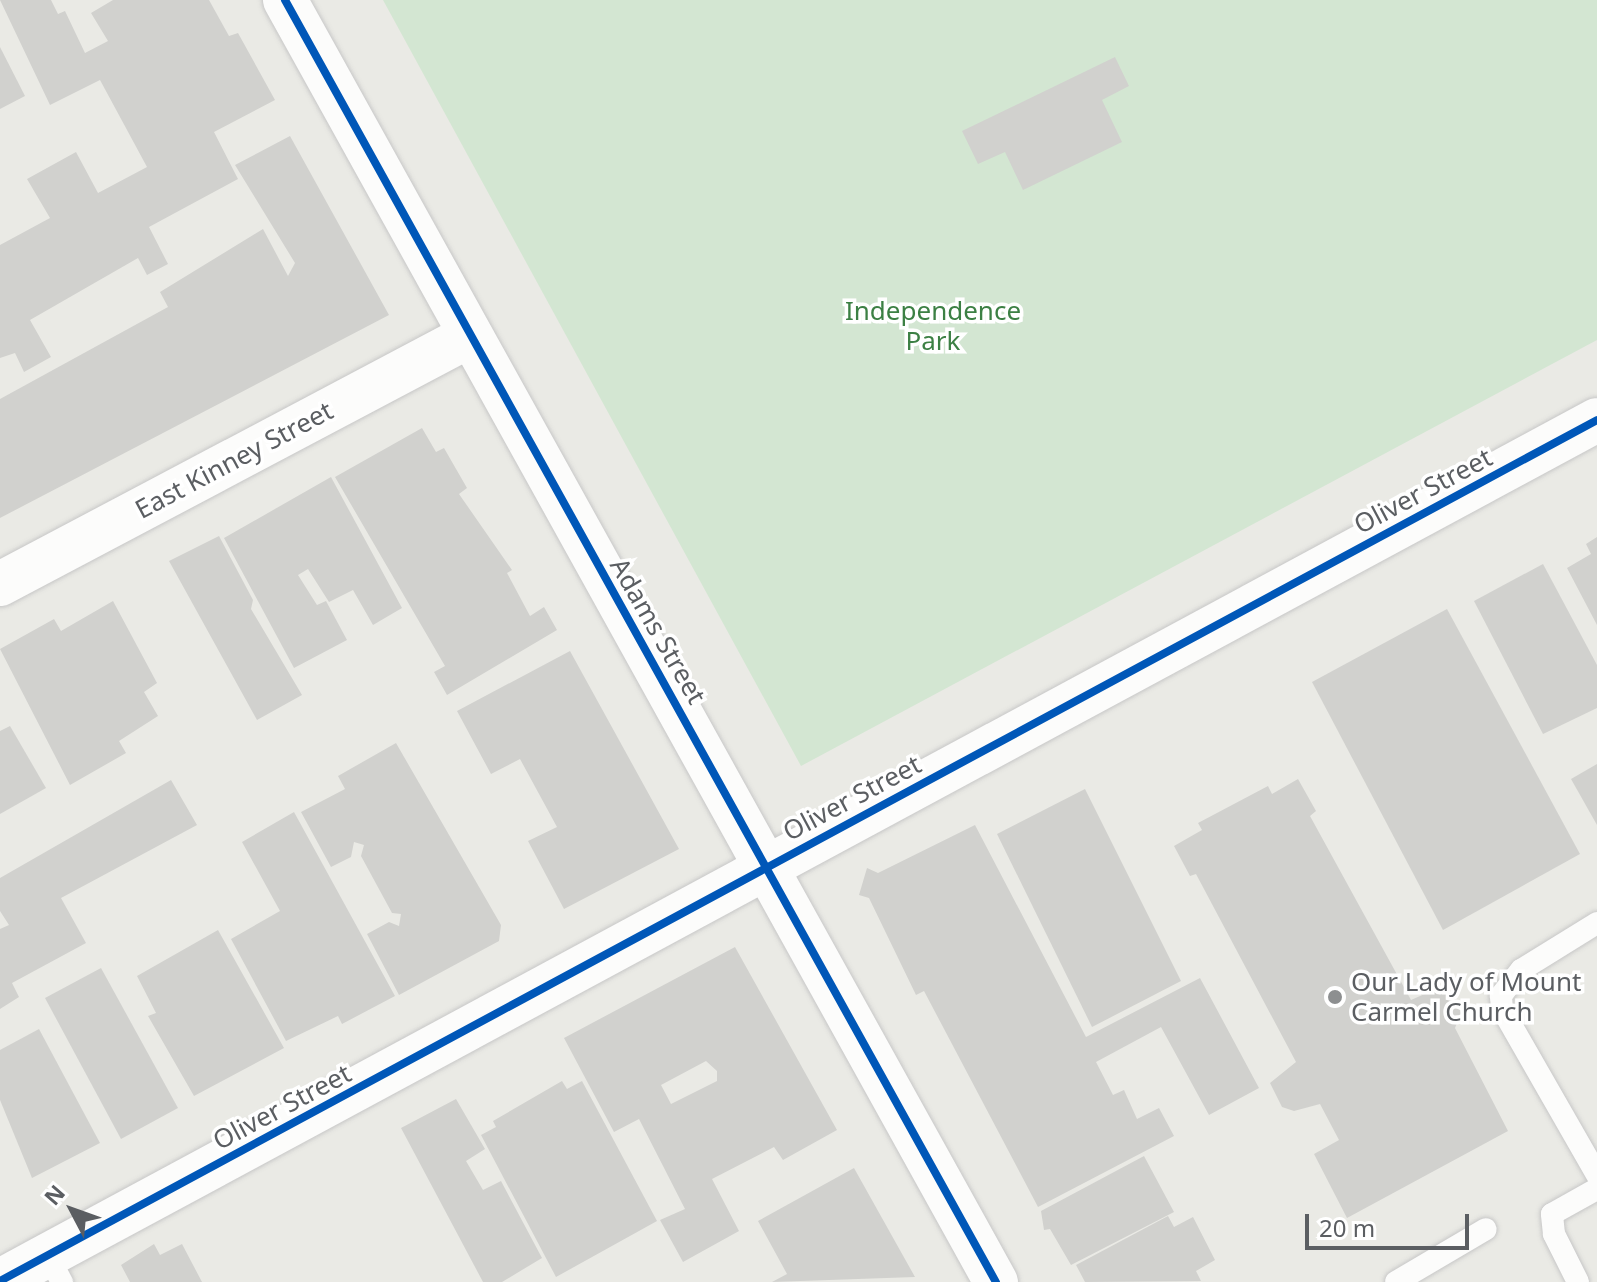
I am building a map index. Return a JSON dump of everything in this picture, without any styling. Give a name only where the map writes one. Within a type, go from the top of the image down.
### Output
[{"type":"street","name":"Adams Street","points":[[285,0],[469,336],[768,865],[996,1282]]},
{"type":"street","name":"East Kinney Street","points":[[0,584],[469,336]]},
{"type":"street","name":"Oliver Street","points":[[0,1281],[55,1269],[768,865],[1597,420]]},
{"type":"lane","points":[[1597,923],[1521,970],[1501,996],[1502,1009],[1597,1175]]},
{"type":"lane","points":[[1578,1282],[1554,1234],[1552,1214],[1597,1189]]},
{"type":"lane","points":[[1396,1282],[1486,1229]]},
{"type":"green space","name":"Independence Park","points":[[383,0],[1597,0],[1597,340],[801,766]]},
{"type":"building","points":[[0,0],[51,0],[58,14],[65,11],[85,53],[108,41],[91,13],[113,0],[209,0],[229,36],[238,33],[275,100],[214,132],[238,179],[149,227],[168,264],[147,275],[138,258],[30,320],[51,357],[24,372],[15,353],[0,358],[0,245],[50,218],[27,179],[76,152],[98,193],[147,167],[100,80],[50,105]]},
{"type":"building","points":[[0,47],[25,96],[0,109]]},
{"type":"building","points":[[1115,57],[1129,86],[1102,100],[1122,142],[1023,190],[1005,152],[978,164],[962,131]]},
{"type":"building","points":[[290,136],[389,315],[0,518],[0,399],[168,307],[160,292],[263,229],[288,276],[295,263],[235,165]]},
{"type":"building","points":[[422,428],[436,452],[444,448],[467,488],[459,494],[512,570],[507,573],[530,616],[544,607],[557,630],[447,695],[434,672],[445,666],[335,477]]},
{"type":"building","points":[[331,477],[402,608],[373,625],[353,590],[329,602],[308,569],[298,575],[317,605],[326,601],[347,640],[294,668],[224,538]]},
{"type":"building","points":[[219,536],[253,600],[251,609],[302,695],[257,720],[169,561]]},
{"type":"building","points":[[1597,537],[1597,625],[1567,568],[1591,554],[1586,544]]},
{"type":"building","points":[[1543,564],[1597,665],[1597,708],[1543,734],[1474,601]]},
{"type":"building","points":[[113,601],[157,683],[144,692],[158,716],[119,741],[126,753],[70,785],[0,649],[54,619],[61,631]]},
{"type":"building","points":[[1447,609],[1580,854],[1443,930],[1312,682]]},
{"type":"building","points":[[570,651],[679,849],[564,909],[528,841],[557,827],[520,759],[491,774],[457,711]]},
{"type":"building","points":[[10,726],[46,788],[0,814],[0,731]]},
{"type":"building","points":[[396,743],[501,925],[499,941],[399,995],[367,934],[389,922],[399,926],[401,914],[392,913],[361,856],[364,845],[354,842],[351,857],[331,867],[301,812],[345,789],[338,776]]},
{"type":"building","points":[[1597,764],[1597,825],[1571,779]]},
{"type":"building","name":"Our Lady of Mount Carmel Church","points":[[1298,779],[1316,811],[1310,816],[1411,1000],[1436,989],[1453,993],[1461,1013],[1455,1028],[1508,1131],[1347,1218],[1314,1154],[1339,1140],[1320,1104],[1294,1111],[1282,1107],[1270,1083],[1296,1062],[1196,874],[1190,876],[1174,846],[1202,830],[1198,823],[1268,786],[1272,794]]},
{"type":"building","points":[[171,780],[197,825],[61,898],[86,943],[12,983],[19,997],[0,1009],[0,929],[9,925],[0,911],[0,878]]},
{"type":"building","points":[[1085,789],[1181,981],[1092,1027],[997,834]]},
{"type":"building","points":[[294,812],[395,996],[342,1024],[338,1016],[286,1041],[231,939],[280,911],[242,842]]},
{"type":"building","points":[[975,825],[1086,1037],[1200,978],[1259,1088],[1209,1115],[1161,1027],[1096,1062],[1113,1095],[1124,1090],[1137,1119],[1159,1108],[1174,1136],[1038,1207],[924,991],[916,995],[869,898],[859,895],[867,868],[878,873]]},
{"type":"building","points":[[218,930],[284,1048],[194,1096],[148,1016],[156,1013],[137,976]]},
{"type":"building","points":[[735,947],[837,1130],[783,1160],[774,1147],[712,1179],[739,1231],[683,1262],[660,1220],[685,1209],[639,1119],[614,1132],[564,1038]],"holes":[[[706,1061],[717,1071],[717,1081],[671,1104],[661,1085]]]},
{"type":"building","points":[[101,968],[178,1108],[121,1139],[45,998]]},
{"type":"building","points":[[39,1029],[100,1143],[32,1178],[0,1100],[0,1050]]},
{"type":"building","points":[[562,1081],[567,1089],[582,1081],[657,1221],[556,1277],[481,1135],[496,1127],[493,1121]]},
{"type":"building","points":[[456,1099],[485,1149],[466,1161],[483,1190],[501,1181],[542,1258],[502,1282],[483,1282],[401,1128]]},
{"type":"building","points":[[1144,1156],[1174,1212],[1071,1265],[1050,1229],[1044,1230],[1041,1211]]},
{"type":"building","points":[[854,1168],[915,1277],[772,1282],[787,1274],[758,1221]]},
{"type":"building","points":[[1168,1216],[1174,1227],[1193,1217],[1215,1260],[1196,1271],[1201,1281],[1085,1282],[1076,1265]]},
{"type":"building","points":[[154,1244],[160,1255],[182,1244],[202,1282],[130,1282],[121,1265]]},
{"type":"cycle path","points":[[285,0],[996,1282]]},
{"type":"cycle path","points":[[0,1281],[1597,420]]},
{"type":"place","name":"Our Lady of Mount Carmel Church","points":[[1335,997]]}]
